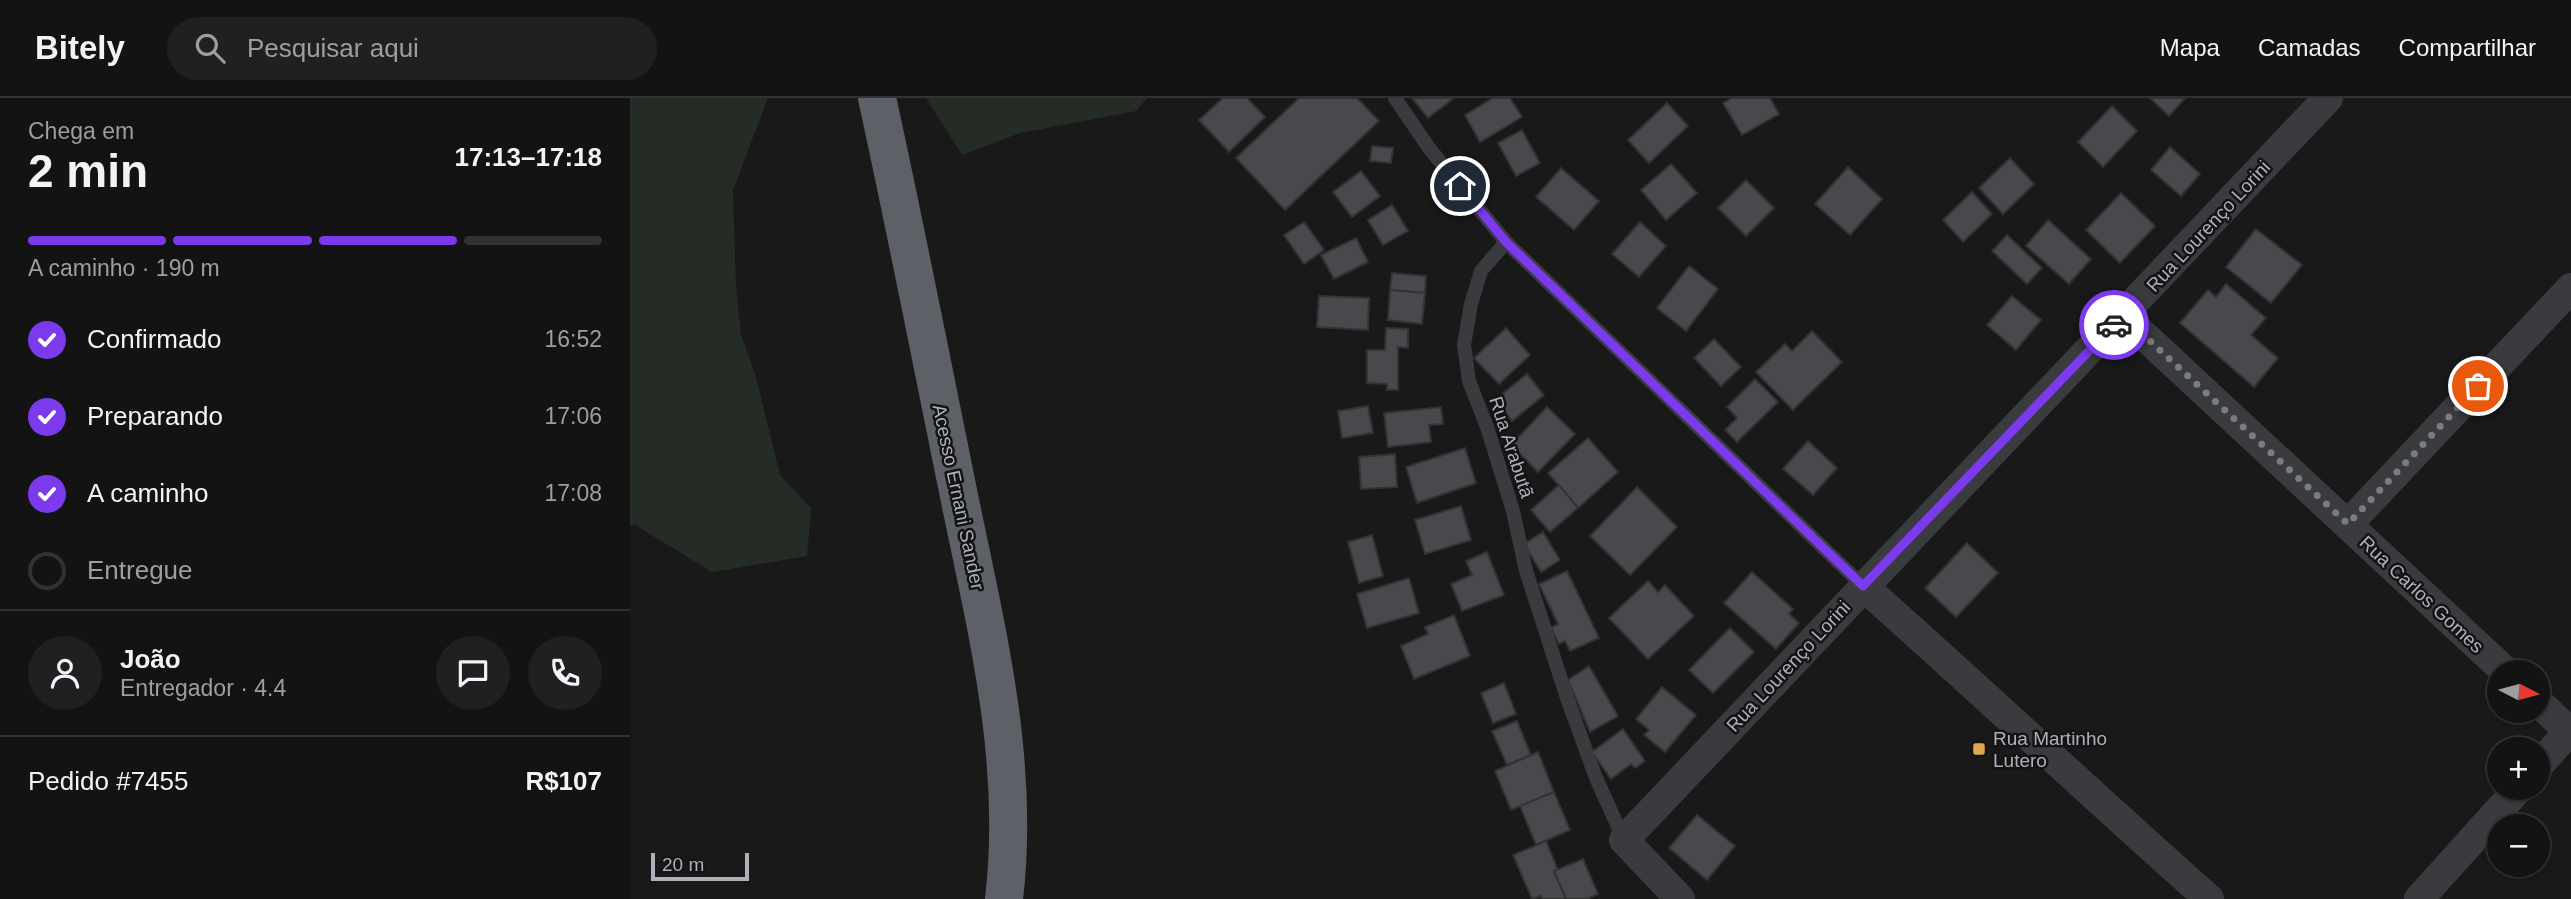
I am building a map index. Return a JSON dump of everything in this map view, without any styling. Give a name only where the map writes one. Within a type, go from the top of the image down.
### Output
[{"type":"highway","name":"Acesso Ernani Sander","points":[[877,98],[997,684],[1009,783],[1004,899]]},
{"type":"street","name":"Rua Lourenço Lorini","points":[[1624,840],[2328,98]]},
{"type":"street","points":[[2348,524],[2571,288]]},
{"type":"street","name":"Rua Carlos Gomes","points":[[2123,316],[2493,660]]},
{"type":"street","points":[[1863,586],[2209,899]]},
{"type":"street","points":[[2550,713],[2570,731],[2550,753]]},
{"type":"street","points":[[2419,899],[2508,800]]},
{"type":"street","points":[[1624,840],[1680,899]]},
{"type":"lane","points":[[1395,98],[1429,149],[1506,242],[1863,586]]},
{"type":"lane","name":"Rua Arabutã","points":[[1506,242],[1481,271],[1471,304],[1464,345],[1469,381],[1502,475],[1527,571],[1567,698],[1596,778],[1624,840]]},
{"type":"shaded area","points":[[630,98],[768,98],[733,190],[736,286],[741,334],[756,377],[780,475],[811,508],[807,556],[712,572],[635,525],[630,526]]},
{"type":"shaded area","points":[[926,98],[1147,98],[1136,111],[1020,133],[962,155]]},
{"type":"building","points":[[1223,98],[1247,98],[1265,117],[1229,152],[1199,120]]},
{"type":"building","points":[[1299,98],[1357,98],[1379,121],[1285,210],[1236,158]]},
{"type":"building","points":[[1412,98],[1454,98],[1428,118]]},
{"type":"building","points":[[1493,98],[1510,98],[1522,117],[1480,142],[1465,115]]},
{"type":"building","points":[[1732,98],[1770,98],[1779,114],[1742,135],[1723,103]]},
{"type":"building","points":[[2150,98],[2185,98],[2169,116]]},
{"type":"building","points":[[1667,103],[1688,126],[1649,163],[1628,140]]},
{"type":"building","points":[[2112,106],[2137,131],[2103,167],[2078,142]]},
{"type":"building","points":[[1522,130],[1540,163],[1516,176],[1498,143]]},
{"type":"building","points":[[1372,146],[1393,148],[1391,163],[1370,161]]},
{"type":"building","points":[[2170,147],[2200,174],[2181,196],[2151,170]]},
{"type":"building","points":[[2010,158],[2034,184],[2003,214],[1979,188]]},
{"type":"building","points":[[1671,164],[1697,193],[1666,220],[1641,190]]},
{"type":"building","points":[[1848,167],[1882,199],[1850,235],[1815,204]]},
{"type":"building","points":[[1561,168],[1599,201],[1574,230],[1536,197]]},
{"type":"building","points":[[1361,171],[1380,196],[1352,217],[1333,192]]},
{"type":"building","points":[[1746,180],[1774,208],[1746,236],[1718,208]]},
{"type":"building","points":[[1972,192],[1992,214],[1963,242],[1943,220]]},
{"type":"building","points":[[2121,193],[2155,226],[2120,263],[2086,230]]},
{"type":"building","points":[[1392,205],[1408,231],[1383,245],[1368,220]]},
{"type":"building","points":[[2048,220],[2091,259],[2069,284],[2026,246]]},
{"type":"building","points":[[1304,222],[1324,250],[1304,264],[1284,235]]},
{"type":"building","points":[[1640,222],[1666,246],[1639,277],[1612,254]]},
{"type":"building","points":[[2256,229],[2302,265],[2271,303],[2226,267]]},
{"type":"building","points":[[2007,235],[2042,268],[2027,284],[1992,251]]},
{"type":"building","points":[[1356,238],[1368,262],[1334,279],[1321,255]]},
{"type":"building","points":[[1689,266],[1718,289],[1686,331],[1657,308]]},
{"type":"building","points":[[1392,273],[1426,276],[1425,293],[1390,290]]},
{"type":"building","points":[[2226,284],[2266,318],[2251,335],[2278,358],[2254,387],[2180,323],[2208,290],[2216,297]]},
{"type":"building","points":[[1390,290],[1425,293],[1422,324],[1388,320]]},
{"type":"building","points":[[1319,296],[1369,298],[1368,330],[1317,327]]},
{"type":"building","points":[[2012,296],[2041,320],[2016,350],[1987,325]]},
{"type":"building","points":[[1386,328],[1408,329],[1408,348],[1398,347],[1398,390],[1387,390],[1387,384],[1367,383],[1367,350],[1385,350]]},
{"type":"building","points":[[1506,328],[1530,355],[1499,384],[1474,358]]},
{"type":"building","points":[[1812,331],[1842,362],[1793,410],[1756,372],[1785,344],[1792,351]]},
{"type":"building","points":[[1714,339],[1741,367],[1721,386],[1694,358]]},
{"type":"building","points":[[1527,374],[1544,395],[1512,421],[1495,400]]},
{"type":"building","points":[[1755,379],[1778,402],[1737,442],[1725,430],[1737,418],[1727,407]]},
{"type":"building","points":[[1368,406],[1373,433],[1342,438],[1338,411]]},
{"type":"building","points":[[1441,407],[1443,424],[1429,425],[1431,442],[1388,447],[1384,413]]},
{"type":"building","points":[[1547,407],[1575,434],[1538,472],[1511,445]]},
{"type":"building","points":[[1588,438],[1618,472],[1578,508],[1548,473]]},
{"type":"building","points":[[1808,441],[1837,468],[1813,495],[1783,469]]},
{"type":"building","points":[[1465,448],[1476,483],[1417,503],[1406,467]]},
{"type":"building","points":[[1395,454],[1397,487],[1361,489],[1359,457]]},
{"type":"building","points":[[1559,485],[1578,508],[1550,532],[1531,510]]},
{"type":"building","points":[[1637,487],[1677,527],[1630,575],[1590,536]]},
{"type":"building","points":[[1461,506],[1471,540],[1425,554],[1415,520]]},
{"type":"building","points":[[1543,532],[1560,560],[1541,572],[1524,544]]},
{"type":"building","points":[[1372,535],[1383,576],[1359,583],[1348,542]]},
{"type":"building","points":[[1967,543],[1998,573],[1956,617],[1925,588]]},
{"type":"building","points":[[1487,552],[1504,595],[1462,611],[1451,584],[1472,575],[1466,561]]},
{"type":"building","points":[[1567,571],[1599,638],[1570,651],[1565,641],[1559,644],[1551,628],[1558,624],[1539,584]]},
{"type":"building","points":[[1752,572],[1793,609],[1789,614],[1799,623],[1776,649],[1724,603]]},
{"type":"building","points":[[1409,578],[1419,613],[1367,628],[1357,594]]},
{"type":"building","points":[[1648,581],[1658,592],[1665,585],[1694,616],[1648,659],[1609,618]]},
{"type":"building","points":[[1454,615],[1470,656],[1414,679],[1401,646],[1428,634],[1425,627]]},
{"type":"building","points":[[1730,628],[1754,652],[1713,693],[1689,670]]},
{"type":"building","points":[[1589,666],[1618,716],[1590,732],[1568,680]]},
{"type":"building","points":[[1504,683],[1516,714],[1493,723],[1481,693]]},
{"type":"building","points":[[1662,687],[1696,715],[1665,752],[1644,735],[1649,730],[1636,719]]},
{"type":"building","points":[[1517,721],[1531,755],[1507,765],[1492,731]]},
{"type":"building","points":[[1623,729],[1645,761],[1635,768],[1631,764],[1611,779],[1592,752]]},
{"type":"building","points":[[1538,752],[1554,792],[1511,810],[1495,771]]},
{"type":"building","points":[[1554,792],[1570,830],[1536,845],[1520,806]]},
{"type":"building","points":[[1697,815],[1735,846],[1707,880],[1669,848]]},
{"type":"building","points":[[1546,841],[1558,870],[1554,871],[1566,899],[1542,899],[1541,896],[1532,899],[1513,855]]},
{"type":"building","points":[[1583,859],[1598,894],[1587,899],[1566,899],[1554,871]]},
{"type":"way so far","points":[[2114,325],[2123,316],[2348,524],[2478,386]]},
{"type":"place","name":"Rua Martinho Lutero","points":[[1979,749]]},
{"type":"route","points":[[1460,186],[1506,242],[1863,586],[2114,325]]}]
